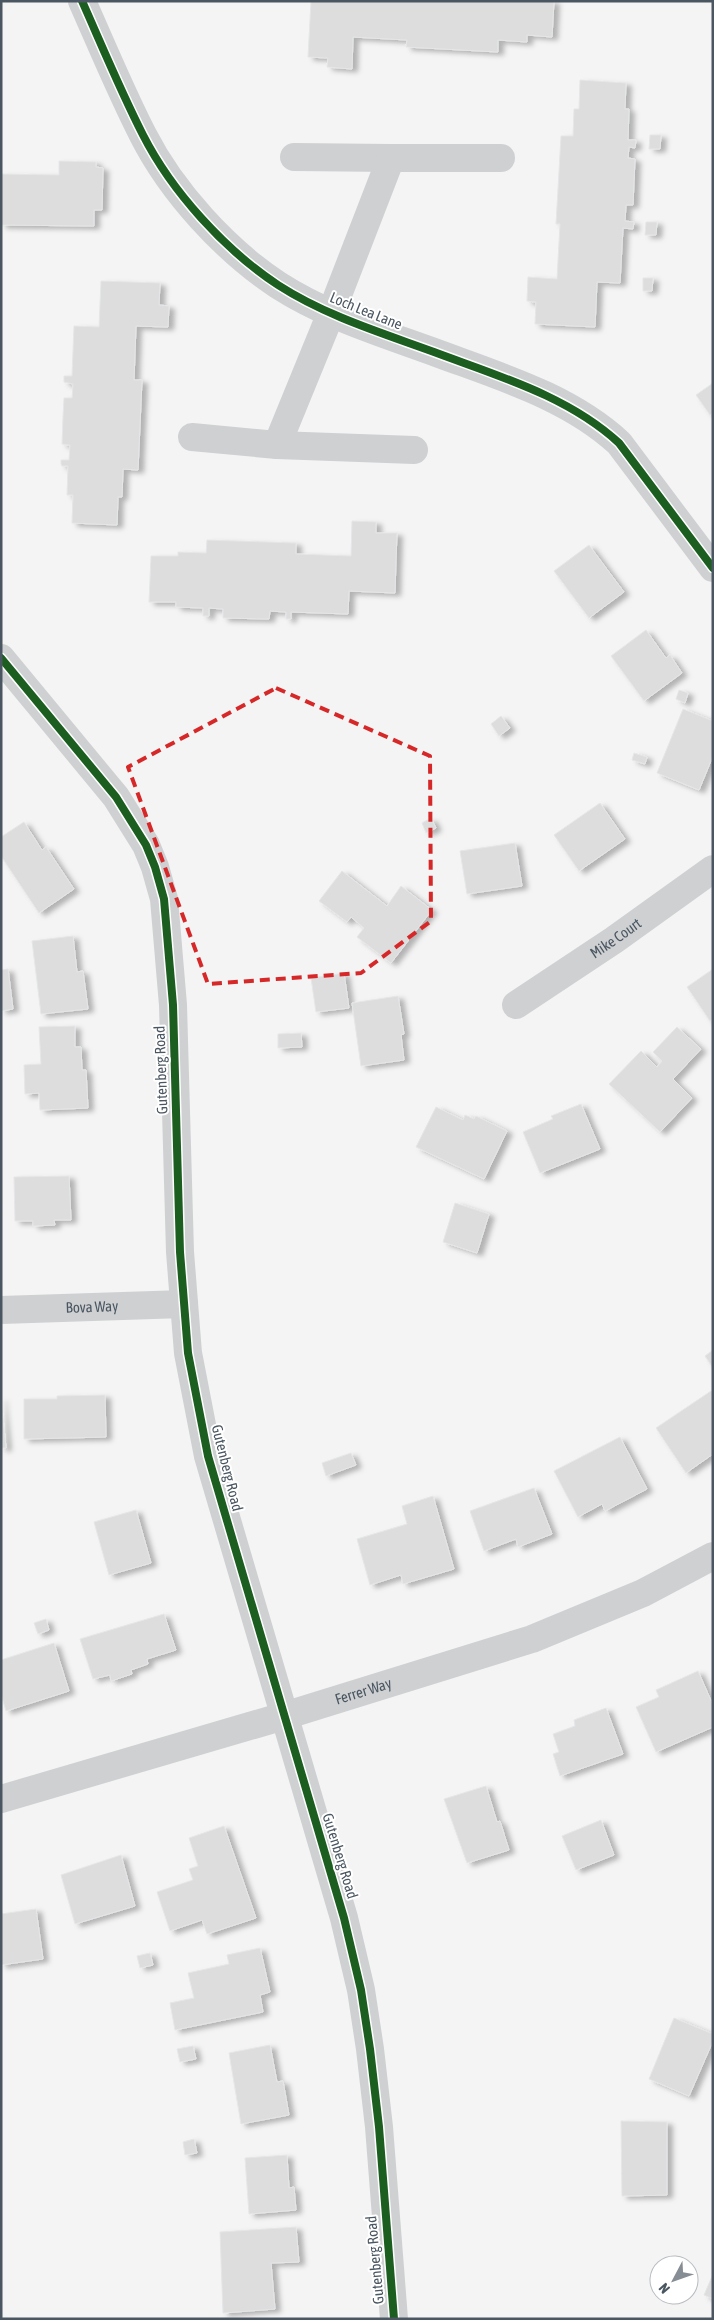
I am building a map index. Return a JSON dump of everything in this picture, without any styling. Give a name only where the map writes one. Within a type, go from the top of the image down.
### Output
[{"type":"street","name":"Loch Lea Lane","points":[[82,1],[144,136],[179,190],[228,245],[256,270],[279,286],[331,313],[532,389],[600,426],[619,443],[713,568]]},
{"type":"street","points":[[294,157],[501,158]]},
{"type":"street","points":[[277,445],[391,158]]},
{"type":"street","points":[[192,437],[277,445],[414,450]]},
{"type":"street","name":"Gutenberg Road","points":[[1,658],[116,797],[146,845],[156,867],[166,915],[171,978],[180,1252],[188,1353],[208,1456],[344,1918],[361,1990],[379,2126],[394,2319]]},
{"type":"street","name":"Mike Court","points":[[516,1005],[614,940],[713,869]]},
{"type":"street","name":"Bova Way","points":[[1,1310],[184,1304]]},
{"type":"street","name":"Ferrer Way","points":[[1,1799],[284,1716],[532,1639],[643,1593],[713,1556]]},
{"type":"highlighted area","points":[[276,688],[430,756],[431,921],[361,973],[208,984],[128,767]]},
{"type":"building","points":[[311,1],[554,1],[552,37],[527,35],[527,42],[498,40],[498,52],[406,47],[407,40],[353,37],[352,69],[327,67],[328,58],[308,57]]},
{"type":"building","points":[[580,80],[626,83],[625,109],[629,109],[628,140],[636,140],[635,148],[629,147],[628,158],[635,159],[633,205],[626,205],[625,221],[634,222],[633,229],[623,228],[620,283],[597,282],[595,327],[535,324],[536,302],[527,301],[528,277],[557,279],[560,224],[556,224],[561,136],[573,136],[574,109],[579,109]]},
{"type":"building","points":[[650,135],[661,135],[660,149],[649,149]]},
{"type":"building","points":[[59,161],[96,162],[96,167],[103,168],[102,210],[94,210],[94,226],[1,225],[1,174],[59,175]]},
{"type":"building","points":[[646,222],[657,222],[656,235],[645,235]]},
{"type":"building","points":[[643,278],[653,278],[652,291],[643,291]]},
{"type":"building","points":[[101,281],[160,283],[159,305],[169,306],[168,327],[136,326],[134,380],[142,380],[138,470],[123,469],[122,497],[118,497],[117,525],[72,523],[73,495],[67,495],[68,466],[62,466],[61,464],[61,460],[69,460],[70,445],[62,444],[64,398],[72,398],[73,384],[64,382],[64,376],[72,376],[74,326],[99,327]]},
{"type":"building","points":[[713,383],[713,413],[710,415],[696,395]]},
{"type":"building","points":[[352,521],[376,522],[376,533],[397,533],[395,593],[349,591],[348,614],[291,612],[291,619],[286,619],[286,612],[270,611],[269,619],[223,618],[223,609],[209,608],[209,616],[203,616],[203,608],[176,607],[176,602],[149,602],[151,556],[178,556],[178,552],[206,553],[207,540],[296,543],[296,554],[351,556]]},
{"type":"building","points":[[589,545],[624,592],[589,618],[554,571]]},
{"type":"building","points":[[646,630],[666,658],[670,655],[682,673],[644,701],[611,656]]},
{"type":"building","points":[[679,690],[688,693],[685,703],[676,699]]},
{"type":"building","points":[[683,709],[713,721],[713,756],[699,790],[657,773]]},
{"type":"building","points":[[501,716],[510,728],[499,736],[491,724]]},
{"type":"building","points":[[634,753],[647,757],[645,764],[632,760]]},
{"type":"building","points":[[600,803],[625,839],[579,871],[554,835]]},
{"type":"building","points":[[431,818],[436,828],[426,833],[422,823]]},
{"type":"building","points":[[24,822],[42,850],[46,847],[74,889],[39,913],[1,856],[1,837]]},
{"type":"building","points":[[515,843],[522,886],[467,894],[460,851]]},
{"type":"building","points":[[342,871],[387,906],[401,886],[432,910],[391,963],[357,937],[364,928],[351,917],[347,922],[319,901]]},
{"type":"building","points":[[73,936],[77,972],[83,971],[88,1009],[41,1014],[32,941]]},
{"type":"building","points":[[8,969],[13,1009],[1,1011],[1,970]]},
{"type":"building","points":[[713,969],[713,1019],[710,1021],[687,987]]},
{"type":"building","points":[[344,973],[349,1008],[316,1012],[311,978]]},
{"type":"building","points":[[398,996],[404,1034],[401,1035],[404,1060],[361,1066],[352,1003]]},
{"type":"building","points":[[75,1026],[75,1047],[81,1047],[82,1070],[86,1070],[88,1108],[40,1110],[39,1093],[25,1094],[24,1065],[41,1064],[39,1027]]},
{"type":"building","points":[[677,1027],[701,1049],[673,1079],[692,1098],[660,1132],[609,1084],[641,1051],[657,1067],[662,1061],[653,1052]]},
{"type":"building","points":[[301,1033],[302,1047],[278,1048],[278,1034]]},
{"type":"building","points":[[581,1104],[600,1149],[540,1173],[523,1132],[553,1119],[551,1116]]},
{"type":"building","points":[[436,1107],[463,1120],[465,1115],[474,1119],[476,1116],[507,1131],[484,1179],[416,1147]]},
{"type":"building","points":[[69,1176],[71,1220],[54,1220],[55,1225],[33,1226],[33,1221],[15,1221],[14,1177]]},
{"type":"building","points":[[455,1203],[489,1214],[477,1253],[443,1242]]},
{"type":"building","points":[[713,1350],[713,1368],[705,1356]]},
{"type":"building","points":[[711,1391],[713,1394],[713,1454],[686,1473],[656,1428]]},
{"type":"building","points":[[105,1395],[106,1437],[24,1439],[24,1399],[57,1399],[57,1396]]},
{"type":"building","points":[[1,1398],[6,1448],[1,1448]]},
{"type":"building","points":[[620,1437],[647,1489],[605,1511],[602,1504],[578,1517],[554,1471]]},
{"type":"building","points":[[351,1453],[356,1465],[326,1476],[322,1463]]},
{"type":"building","points":[[534,1488],[552,1534],[518,1547],[516,1539],[484,1551],[470,1511]]},
{"type":"building","points":[[433,1496],[454,1569],[403,1584],[401,1575],[370,1585],[357,1539],[407,1524],[402,1506]]},
{"type":"building","points":[[136,1510],[151,1563],[109,1575],[94,1522]]},
{"type":"building","points":[[164,1614],[176,1650],[147,1659],[148,1664],[131,1670],[132,1674],[111,1681],[110,1675],[93,1679],[80,1639]]},
{"type":"building","points":[[46,1619],[49,1630],[38,1634],[34,1623]]},
{"type":"building","points":[[54,1643],[69,1691],[6,1711],[1,1694],[1,1660]]},
{"type":"building","points":[[698,1671],[713,1705],[713,1727],[656,1752],[636,1707],[659,1697],[656,1690]]},
{"type":"building","points":[[606,1708],[623,1754],[560,1776],[553,1754],[559,1752],[553,1734],[575,1726],[574,1720]]},
{"type":"building","points":[[486,1786],[497,1822],[500,1821],[509,1850],[467,1863],[444,1799]]},
{"type":"building","points":[[601,1820],[614,1855],[576,1870],[562,1836]]},
{"type":"building","points":[[224,1826],[256,1918],[207,1934],[202,1920],[170,1931],[157,1892],[193,1880],[189,1869],[198,1866],[189,1838]]},
{"type":"building","points":[[121,1855],[135,1906],[75,1924],[61,1875]]},
{"type":"building","points":[[36,1909],[43,1959],[1,1965],[1,1914]]},
{"type":"building","points":[[260,1948],[270,1992],[260,1995],[263,2012],[175,2030],[170,2003],[194,1998],[188,1973],[229,1964],[227,1955]]},
{"type":"building","points":[[150,1953],[153,1965],[140,1968],[137,1956]]},
{"type":"building","points":[[674,2018],[713,2034],[713,2041],[689,2096],[649,2079]]},
{"type":"building","points":[[270,2045],[277,2082],[283,2081],[289,2115],[241,2124],[229,2053]]},
{"type":"building","points":[[193,2046],[196,2059],[180,2062],[177,2049]]},
{"type":"building","points":[[621,2121],[667,2122],[667,2195],[622,2196]]},
{"type":"building","points":[[194,2139],[197,2153],[185,2155],[183,2142]]},
{"type":"building","points":[[287,2155],[289,2188],[294,2187],[296,2210],[249,2214],[245,2158]]},
{"type":"building","points":[[296,2227],[299,2262],[271,2263],[275,2309],[223,2313],[220,2232]]},
{"type":"building","points":[[713,2274],[713,2299],[704,2295]]},
{"type":"cycle path","points":[[82,1],[127,102],[155,156],[184,198],[239,255],[278,285],[315,306],[374,331],[507,379],[578,412],[619,443],[713,568]]},
{"type":"cycle path","points":[[1,658],[116,797],[146,845],[155,867],[164,899],[173,1005],[180,1252],[188,1353],[208,1456],[344,1918],[361,1990],[379,2127],[394,2319]]}]
